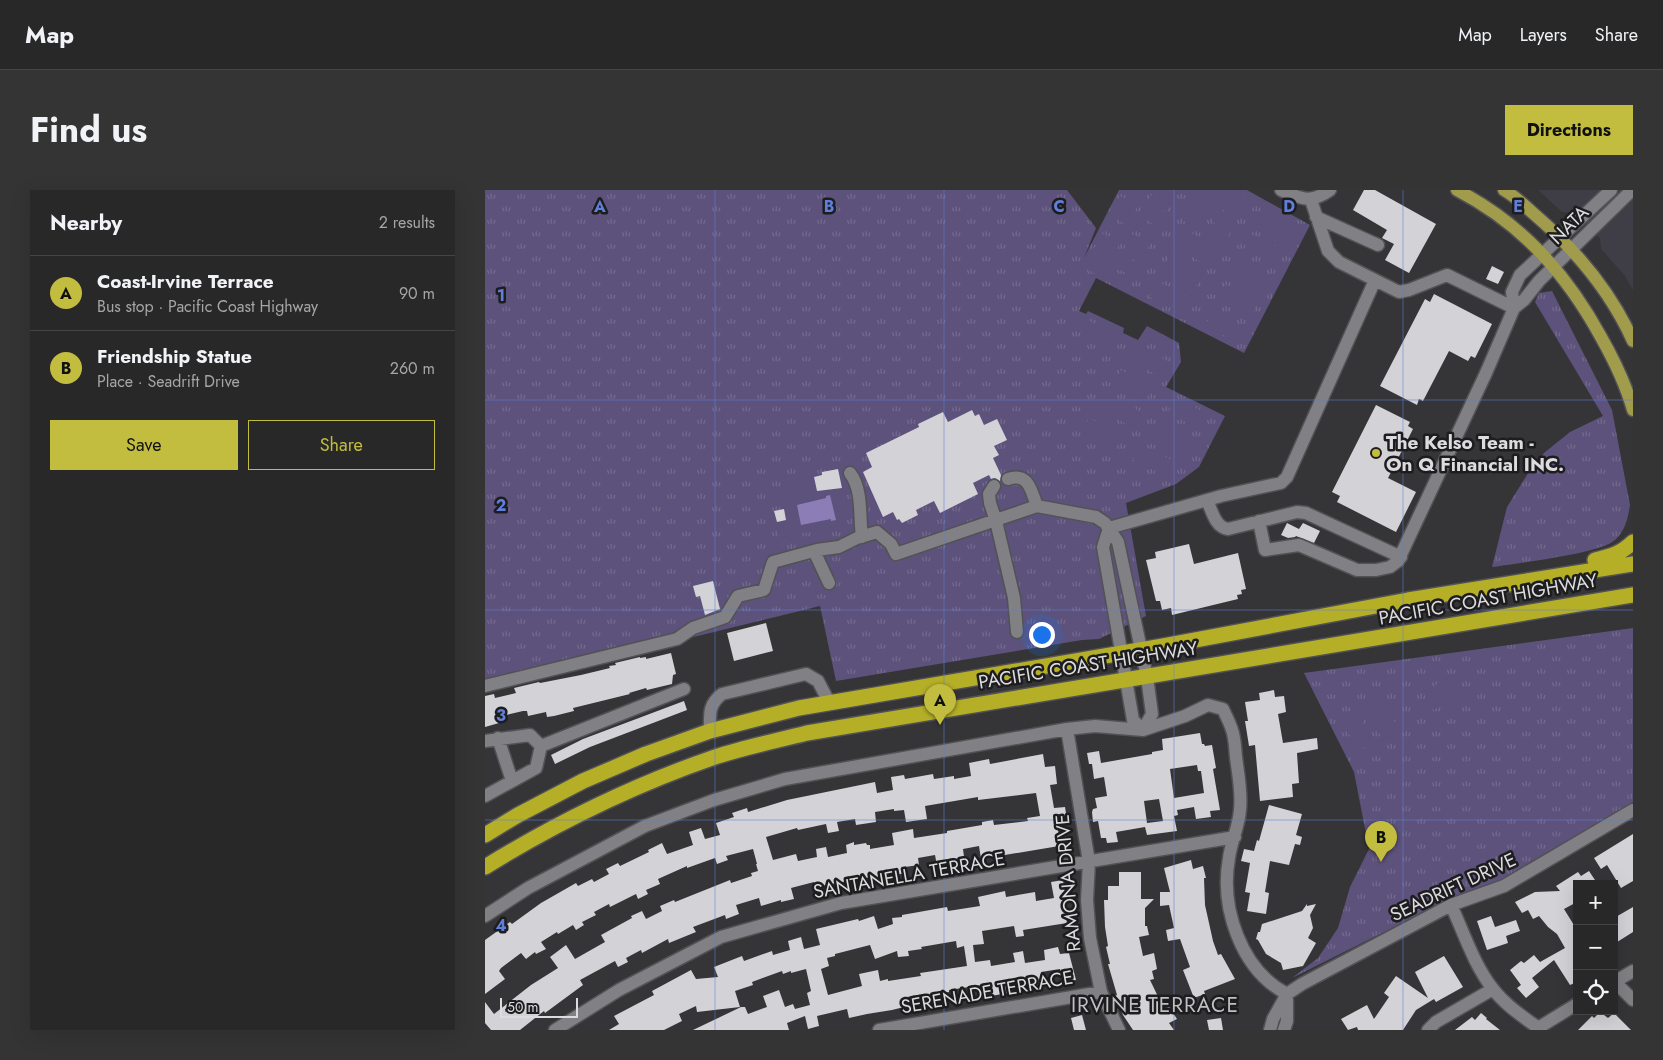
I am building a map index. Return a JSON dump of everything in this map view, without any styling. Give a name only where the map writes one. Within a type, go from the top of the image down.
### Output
[{"type":"highway","points":[[1564,575],[1595,560],[1613,556],[1633,542]]},
{"type":"highway","name":"PACIFIC COAST HIGHWAY","points":[[485,834],[583,781],[646,754],[710,731],[799,708],[1121,653],[1408,600],[1633,564]]},
{"type":"highway","name":"PACIFIC COAST HIGHWAY","points":[[485,867],[537,836],[597,804],[637,787],[716,757],[807,733],[1633,595]]},
{"type":"main road","points":[[1457,190],[1501,216],[1554,266],[1578,298],[1594,324],[1612,358],[1633,410]]},
{"type":"main road","points":[[1505,190],[1560,237],[1571,249],[1601,285],[1616,307],[1633,341]]},
{"type":"street","points":[[1281,190],[1302,200],[1320,197],[1330,190]]},
{"type":"street","name":"NATA","points":[[1514,308],[1512,292],[1520,275],[1611,190]]},
{"type":"street","name":"NATA","points":[[1514,308],[1632,190]]},
{"type":"street","points":[[1259,521],[1265,550],[1299,545],[1357,570],[1376,570],[1390,566],[1398,561],[1486,373],[1514,308],[1447,275],[1399,292],[1339,262],[1328,251],[1311,200]]},
{"type":"street","points":[[1317,217],[1378,245]]},
{"type":"street","points":[[1109,528],[1207,500],[1281,483],[1287,477],[1375,280]]},
{"type":"street","points":[[850,473],[855,479],[859,498],[862,537]]},
{"type":"street","points":[[1008,479],[1022,478],[1029,485],[1037,506]]},
{"type":"street","points":[[994,486],[989,494],[990,504],[996,521],[1014,598],[1017,632]]},
{"type":"street","points":[[1207,500],[1217,524],[1221,528],[1228,529],[1297,512],[1306,513],[1401,557]]},
{"type":"street","points":[[485,686],[677,639],[693,628],[725,617],[737,596],[764,590],[773,562],[814,550],[839,547],[877,532],[891,544],[896,554],[1037,506],[1096,516],[1105,523],[1118,542],[1147,677],[1152,714],[1143,730]]},
{"type":"street","points":[[1109,528],[1103,547],[1133,720],[1143,730]]},
{"type":"street","points":[[814,550],[829,583]]},
{"type":"street","points":[[710,731],[711,709],[714,700],[722,694],[806,674],[818,681],[829,702]]},
{"type":"street","points":[[541,746],[684,689]]},
{"type":"street","points":[[485,916],[527,888],[645,826],[714,800],[785,779],[1067,729],[1095,726],[1143,730],[1185,716],[1208,705],[1223,709],[1232,730],[1241,796],[1240,812],[1229,858],[1226,881],[1233,923],[1239,941],[1253,964],[1269,982],[1287,994]]},
{"type":"street","name":"RAMONA DRIVE","points":[[1067,729],[1089,862],[1087,900],[1090,938],[1101,992],[1119,1030]]},
{"type":"street","points":[[512,781],[491,739],[530,735],[541,746]]},
{"type":"street","points":[[485,796],[536,768],[541,746]]},
{"type":"street","name":"SEADRIFT DRIVE","points":[[1287,994],[1302,984],[1451,905],[1504,886],[1633,810]]},
{"type":"street","name":"SANTANELLA TERRACE","points":[[555,1030],[619,990],[721,937],[841,903],[1235,837]]},
{"type":"street","points":[[1451,905],[1473,954],[1493,989],[1513,1010],[1539,1029],[1573,1007]]},
{"type":"street","points":[[1618,980],[1633,971]]},
{"type":"street","points":[[1618,985],[1633,1000]]},
{"type":"street","points":[[1428,1030],[1436,1022],[1493,989]]},
{"type":"street","name":"SERENADE TERRACE","points":[[879,1030],[1101,992]]},
{"type":"street","points":[[1270,1030],[1273,1020],[1287,994]]},
{"type":"street","points":[[1285,1030],[1287,994]]},
{"type":"shaded area","points":[[1538,190],[1633,190],[1633,290],[1625,276],[1601,249],[1600,238],[1572,213],[1562,212]]},
{"type":"shaded area","points":[[830,495],[836,520],[831,521],[831,519],[801,525],[797,505],[826,498],[826,496]]},
{"type":"green space","points":[[485,190],[1067,190],[1096,228],[1084,258],[1119,190],[1247,190],[1310,225],[1244,353],[1096,278],[1079,311],[1086,314],[1088,311],[1124,328],[1123,333],[1138,340],[1147,326],[1179,343],[1181,362],[1166,387],[1225,416],[1199,467],[1176,484],[1126,503],[1146,616],[1099,639],[1082,640],[836,681],[820,606],[485,688]]},
{"type":"green space","points":[[1123,190],[1144,190],[1146,191],[1141,199]]},
{"type":"green space","points":[[1154,190],[1172,190],[1176,192],[1172,201]]},
{"type":"green space","points":[[1198,190],[1205,190],[1218,196],[1213,205],[1195,195]]},
{"type":"green space","points":[[1229,190],[1234,190],[1248,197],[1244,206],[1225,197]]},
{"type":"green space","points":[[1152,194],[1170,203],[1166,212],[1147,202]]},
{"type":"green space","points":[[1120,196],[1138,205],[1134,213],[1115,204]]},
{"type":"green space","points":[[1224,199],[1242,209],[1238,217],[1219,208]]},
{"type":"green space","points":[[1192,200],[1210,209],[1206,218],[1187,208]]},
{"type":"green space","points":[[1115,208],[1133,217],[1129,226],[1110,216]]},
{"type":"green space","points":[[1145,209],[1163,218],[1159,227],[1141,217]]},
{"type":"green space","points":[[1265,209],[1298,225],[1290,240],[1258,223]]},
{"type":"green space","points":[[1187,212],[1205,221],[1201,230],[1182,220]]},
{"type":"green space","points":[[1217,213],[1236,222],[1231,231],[1213,222]]},
{"type":"green space","points":[[1139,220],[1157,229],[1153,238],[1135,229]]},
{"type":"green space","points":[[1107,221],[1125,230],[1121,238],[1102,229]]},
{"type":"green space","points":[[1211,224],[1230,233],[1225,242],[1207,233]]},
{"type":"green space","points":[[1178,226],[1197,236],[1192,244],[1174,235]]},
{"type":"green space","points":[[1101,233],[1120,242],[1116,251],[1097,241]]},
{"type":"green space","points":[[1132,234],[1150,243],[1146,252],[1128,242]]},
{"type":"green space","points":[[1251,234],[1284,250],[1276,265],[1244,249]]},
{"type":"green space","points":[[1173,237],[1191,246],[1187,255],[1169,246]]},
{"type":"green space","points":[[1204,239],[1223,248],[1218,257],[1200,247]]},
{"type":"green space","points":[[1126,245],[1144,254],[1140,263],[1122,254]]},
{"type":"green space","points":[[1094,247],[1112,256],[1108,264],[1089,255]]},
{"type":"green space","points":[[1198,250],[1217,259],[1212,268],[1194,258]]},
{"type":"green space","points":[[1170,256],[1203,273],[1195,288],[1163,271]]},
{"type":"green space","points":[[1088,259],[1106,268],[1102,277],[1083,267]]},
{"type":"green space","points":[[1120,259],[1138,268],[1134,277],[1115,267]]},
{"type":"green space","points":[[1238,259],[1271,276],[1263,291],[1231,274]]},
{"type":"green space","points":[[1113,271],[1131,280],[1127,289],[1109,280]]},
{"type":"green space","points":[[1157,281],[1190,298],[1182,313],[1150,297]]},
{"type":"green space","points":[[1226,285],[1258,301],[1251,316],[1218,300]]},
{"type":"green space","points":[[1552,291],[1612,410],[1630,505],[1628,515],[1621,533],[1615,540],[1593,550],[1492,567],[1507,507],[1532,467],[1544,453],[1570,432],[1603,416],[1535,302],[1539,293]]},
{"type":"green space","points":[[1213,311],[1245,327],[1237,342],[1205,326]]},
{"type":"green space","points":[[1081,317],[1099,326],[1095,335],[1077,325]]},
{"type":"green space","points":[[1105,326],[1123,336],[1119,344],[1100,335]]},
{"type":"green space","points":[[1151,329],[1169,338],[1165,346],[1146,337]]},
{"type":"green space","points":[[1100,339],[1118,348],[1114,357],[1096,348]]},
{"type":"green space","points":[[1136,345],[1169,362],[1161,377],[1129,360]]},
{"type":"green space","points":[[1121,370],[1153,386],[1145,401],[1113,385]]},
{"type":"green space","points":[[1108,395],[1141,412],[1133,427],[1101,411]]},
{"type":"green space","points":[[1175,398],[1208,414],[1200,429],[1168,413]]},
{"type":"green space","points":[[1089,418],[1122,435],[1114,450],[1082,433]]},
{"type":"green space","points":[[1163,424],[1196,440],[1188,455],[1156,439]]},
{"type":"green space","points":[[1140,444],[1173,461],[1165,476],[1132,459]]},
{"type":"green space","points":[[838,469],[847,503],[845,504],[846,524],[779,538],[774,511],[784,509],[782,500],[785,499],[782,484],[822,475],[822,472]]},
{"type":"green space","points":[[1633,628],[1633,802],[1502,881],[1446,901],[1292,978],[1318,958],[1338,928],[1350,887],[1369,849],[1354,772],[1304,673]]},
{"type":"green space","points":[[1454,675],[1464,694],[1433,710],[1423,692]]},
{"type":"green space","points":[[1385,698],[1399,733],[1382,740],[1369,705]]},
{"type":"green space","points":[[1358,710],[1372,745],[1356,751],[1342,716]]},
{"type":"building","points":[[1364,190],[1375,190],[1436,224],[1409,273],[1385,260],[1394,244],[1382,238],[1387,230],[1353,210]]},
{"type":"building","points":[[1492,266],[1504,272],[1498,284],[1486,279]]},
{"type":"building","points":[[1434,294],[1492,324],[1475,358],[1471,356],[1468,361],[1449,351],[1423,401],[1419,399],[1417,405],[1380,386],[1425,299],[1430,302]]},
{"type":"building","name":"The Kelso Team - On Q Financial INC.","points":[[1376,405],[1410,422],[1408,426],[1413,429],[1388,478],[1416,492],[1396,532],[1337,502],[1340,496],[1332,492]]},
{"type":"building","points":[[972,410],[975,416],[979,414],[984,425],[997,419],[1007,440],[994,446],[999,455],[993,458],[1001,475],[1000,481],[995,478],[991,479],[989,475],[973,483],[978,494],[940,513],[934,501],[916,510],[918,515],[902,523],[899,519],[897,520],[893,512],[883,517],[863,472],[872,467],[866,453],[919,427],[918,424],[943,412],[948,422]]},
{"type":"building","points":[[838,469],[842,488],[817,491],[814,477],[822,475],[822,472]]},
{"type":"building","points":[[784,509],[786,520],[777,522],[774,511]]},
{"type":"building","points":[[1287,523],[1299,529],[1303,523],[1320,531],[1314,543],[1296,536],[1288,538],[1281,535]]},
{"type":"building","points":[[1189,544],[1194,564],[1238,553],[1246,589],[1241,590],[1242,594],[1237,595],[1238,599],[1172,615],[1171,608],[1162,610],[1160,601],[1156,601],[1146,560],[1156,558],[1155,552]]},
{"type":"building","points":[[713,581],[720,609],[705,615],[700,596],[696,597],[693,586]]},
{"type":"building","points":[[766,623],[773,651],[734,661],[727,633]]},
{"type":"building","points":[[671,653],[676,674],[673,675],[672,684],[647,690],[646,688],[630,694],[573,708],[574,711],[554,716],[547,717],[546,712],[528,716],[527,711],[523,711],[498,717],[499,723],[485,727],[485,696],[494,694],[495,698],[516,693],[514,688],[610,668],[609,666],[616,665],[615,663],[640,657],[646,657],[646,659]]},
{"type":"building","points":[[1274,690],[1275,697],[1284,696],[1286,712],[1278,714],[1283,743],[1317,738],[1318,749],[1297,753],[1299,783],[1292,784],[1293,797],[1260,801],[1255,745],[1249,746],[1245,721],[1248,721],[1245,702],[1260,700],[1259,693]]},
{"type":"building","points":[[684,701],[687,710],[590,747],[555,764],[551,755],[583,739]]},
{"type":"building","points":[[1200,733],[1202,744],[1205,746],[1212,745],[1216,768],[1213,769],[1220,810],[1210,811],[1211,817],[1196,819],[1194,807],[1177,810],[1178,815],[1174,816],[1177,831],[1147,835],[1145,827],[1116,832],[1118,842],[1107,843],[1106,838],[1101,838],[1098,821],[1093,822],[1092,812],[1093,809],[1097,808],[1095,798],[1107,796],[1104,777],[1094,779],[1092,764],[1089,764],[1087,753],[1099,751],[1101,763],[1152,754],[1152,752],[1163,750],[1162,739]],"holes":[[[1197,765],[1198,771],[1201,771],[1204,793],[1174,798],[1170,769]],[[1159,799],[1163,821],[1147,823],[1144,801]]]},
{"type":"building","points":[[1043,754],[1045,767],[1055,766],[1057,784],[1050,785],[1054,808],[1065,807],[1067,820],[1057,822],[1059,837],[1069,836],[1071,844],[981,859],[979,846],[963,849],[965,864],[937,866],[935,855],[918,858],[919,865],[905,867],[906,873],[815,887],[814,882],[791,888],[794,899],[781,902],[781,900],[761,906],[759,898],[736,905],[739,914],[726,919],[725,915],[693,927],[696,932],[669,943],[668,939],[642,953],[641,950],[626,958],[628,962],[618,967],[615,961],[580,980],[583,985],[545,1013],[544,1011],[520,1030],[491,1030],[485,1023],[485,1002],[494,1014],[531,985],[558,968],[550,957],[566,945],[575,959],[605,942],[601,935],[632,918],[631,916],[642,911],[646,919],[662,911],[660,906],[674,900],[675,902],[730,880],[731,883],[752,876],[751,873],[758,871],[753,849],[726,856],[728,860],[717,864],[715,858],[687,868],[687,866],[658,879],[660,884],[646,890],[648,894],[638,899],[636,894],[610,907],[609,904],[594,912],[596,915],[582,922],[584,925],[576,930],[573,925],[541,942],[546,949],[536,954],[535,952],[526,959],[521,953],[499,971],[505,979],[485,994],[485,940],[510,922],[512,924],[541,903],[576,883],[578,886],[592,879],[594,882],[609,874],[606,869],[618,863],[620,866],[649,852],[648,850],[662,843],[667,854],[693,845],[689,832],[701,828],[705,839],[720,835],[716,823],[734,817],[732,813],[747,808],[748,812],[787,800],[875,782],[877,793],[893,790],[891,777],[904,775],[905,779],[933,774],[934,779],[954,776],[954,779],[971,776],[969,763],[989,759],[990,764]],"holes":[[[1036,793],[1040,816],[1027,818],[1028,821],[994,825],[993,820],[982,822],[982,825],[947,831],[947,833],[914,838],[913,829],[892,833],[894,845],[870,849],[870,845],[866,843],[854,845],[854,842],[846,845],[847,853],[828,857],[826,847],[816,849],[817,857],[798,861],[796,854],[773,860],[766,837],[797,828],[798,830],[826,824],[828,833],[839,831],[837,822],[855,819],[856,825],[876,822],[875,812],[894,809],[894,811],[904,810],[906,822],[927,819],[925,806],[978,797],[978,800]]]},
{"type":"building","points":[[1269,805],[1302,814],[1296,835],[1302,837],[1300,845],[1295,844],[1289,865],[1270,861],[1265,892],[1269,893],[1266,914],[1247,911],[1250,893],[1245,892],[1250,863],[1241,861],[1244,849],[1254,851],[1257,840],[1259,841]]},
{"type":"building","points":[[1633,834],[1633,881],[1621,888],[1618,880],[1616,880],[1607,865],[1601,869],[1594,858]]},
{"type":"building","points":[[1191,860],[1193,869],[1203,866],[1206,878],[1204,878],[1205,905],[1213,941],[1218,955],[1221,954],[1235,979],[1204,991],[1205,994],[1194,998],[1183,970],[1190,967],[1180,939],[1168,941],[1166,930],[1174,928],[1169,905],[1160,906],[1160,892],[1170,892],[1164,868]]},
{"type":"building","points":[[1589,871],[1595,880],[1573,880],[1573,904],[1564,909],[1573,924],[1573,984],[1570,985],[1554,960],[1532,978],[1539,987],[1526,998],[1517,988],[1521,985],[1510,970],[1521,961],[1524,963],[1534,955],[1540,962],[1565,948],[1557,934],[1539,916],[1533,919],[1528,910],[1522,913],[1515,902],[1535,892],[1560,891],[1556,886],[1578,872],[1581,876]]},
{"type":"building","points":[[1119,872],[1141,872],[1141,899],[1154,899],[1145,908],[1145,926],[1147,926],[1149,935],[1139,937],[1143,956],[1154,953],[1157,969],[1152,971],[1154,979],[1150,980],[1164,1009],[1169,1007],[1177,1019],[1169,1023],[1174,1030],[1133,1030],[1123,1015],[1115,996],[1117,995],[1108,964],[1110,964],[1106,947],[1108,946],[1104,900],[1108,900],[1108,886],[1119,886]]},
{"type":"building","points":[[1063,880],[1065,892],[1062,893],[1067,923],[1023,930],[1024,936],[1016,937],[1014,926],[982,931],[984,944],[973,945],[975,962],[990,960],[991,966],[1015,962],[1013,953],[1023,951],[1025,963],[1045,960],[1044,950],[1058,947],[1060,954],[1069,953],[1076,980],[1063,982],[1060,969],[1041,972],[1044,987],[1031,989],[1031,986],[1014,989],[1015,992],[984,997],[982,985],[949,990],[949,992],[937,994],[939,1007],[927,1009],[924,994],[907,997],[908,1006],[892,1010],[849,1018],[847,1009],[817,1016],[819,1026],[808,1029],[805,1016],[787,1023],[789,1030],[693,1030],[741,1007],[745,1007],[748,1014],[767,1007],[763,996],[779,990],[785,1007],[793,1004],[795,1009],[810,1005],[807,993],[811,991],[806,969],[783,974],[782,971],[752,982],[753,985],[735,991],[740,1007],[697,1012],[696,1006],[679,1014],[682,1021],[664,1030],[609,1030],[619,1024],[614,1016],[654,995],[652,991],[691,970],[696,979],[718,977],[714,967],[742,956],[744,961],[772,951],[773,955],[790,950],[788,941],[801,937],[804,949],[820,945],[816,929],[858,919],[859,921],[874,916],[878,929],[893,924],[892,918],[902,917],[902,915],[947,907],[948,911],[980,906],[978,897],[1005,891],[1006,897],[1035,892],[1036,901],[1054,898],[1051,882]],"holes":[[[956,941],[957,948],[964,946],[967,966],[920,973],[921,976],[888,981],[888,979],[880,981],[878,970],[859,974],[862,986],[828,995],[821,969],[829,966],[827,958],[835,956],[835,954],[870,945],[875,959],[897,951],[898,957],[909,956],[908,951]]]},
{"type":"building","points":[[1307,904],[1307,906],[1316,904],[1310,915],[1313,928],[1308,938],[1316,943],[1303,966],[1283,970],[1281,963],[1266,954],[1256,939],[1258,932],[1260,932],[1262,924],[1302,911]]},
{"type":"building","points":[[1633,907],[1633,932],[1618,941],[1618,925],[1618,916]]},
{"type":"building","points":[[1491,916],[1495,927],[1516,920],[1520,931],[1506,936],[1508,943],[1487,950],[1477,921]]},
{"type":"building","points":[[1444,956],[1463,987],[1436,1002],[1434,999],[1416,1010],[1403,1030],[1358,1030],[1357,1027],[1348,1030],[1341,1019],[1367,1005],[1374,1019],[1389,997],[1384,993],[1396,976],[1428,998],[1415,972]]},
{"type":"building","points":[[1481,1013],[1500,1030],[1455,1030],[1472,1017],[1475,1020]]},
{"type":"building","points":[[1082,1015],[1086,1030],[1074,1030],[1071,1018]]},
{"type":"building","points":[[1597,1015],[1604,1015],[1608,1018],[1612,1015],[1616,1015],[1631,1030],[1578,1030],[1592,1016],[1594,1018]]},
{"type":"building","points":[[1221,1018],[1223,1030],[1209,1030],[1207,1020]]},
{"type":"place","name":"The Kelso Team - On Q Financial INC.","points":[[1376,453]]},
{"type":"place","name":"Coast-Irvine Terrace","points":[[940,725]]},
{"type":"place","name":"Friendship Statue","points":[[1381,862]]},
{"type":"district","name":"IRVINE TERRACE","points":[[1155,1005]]}]
